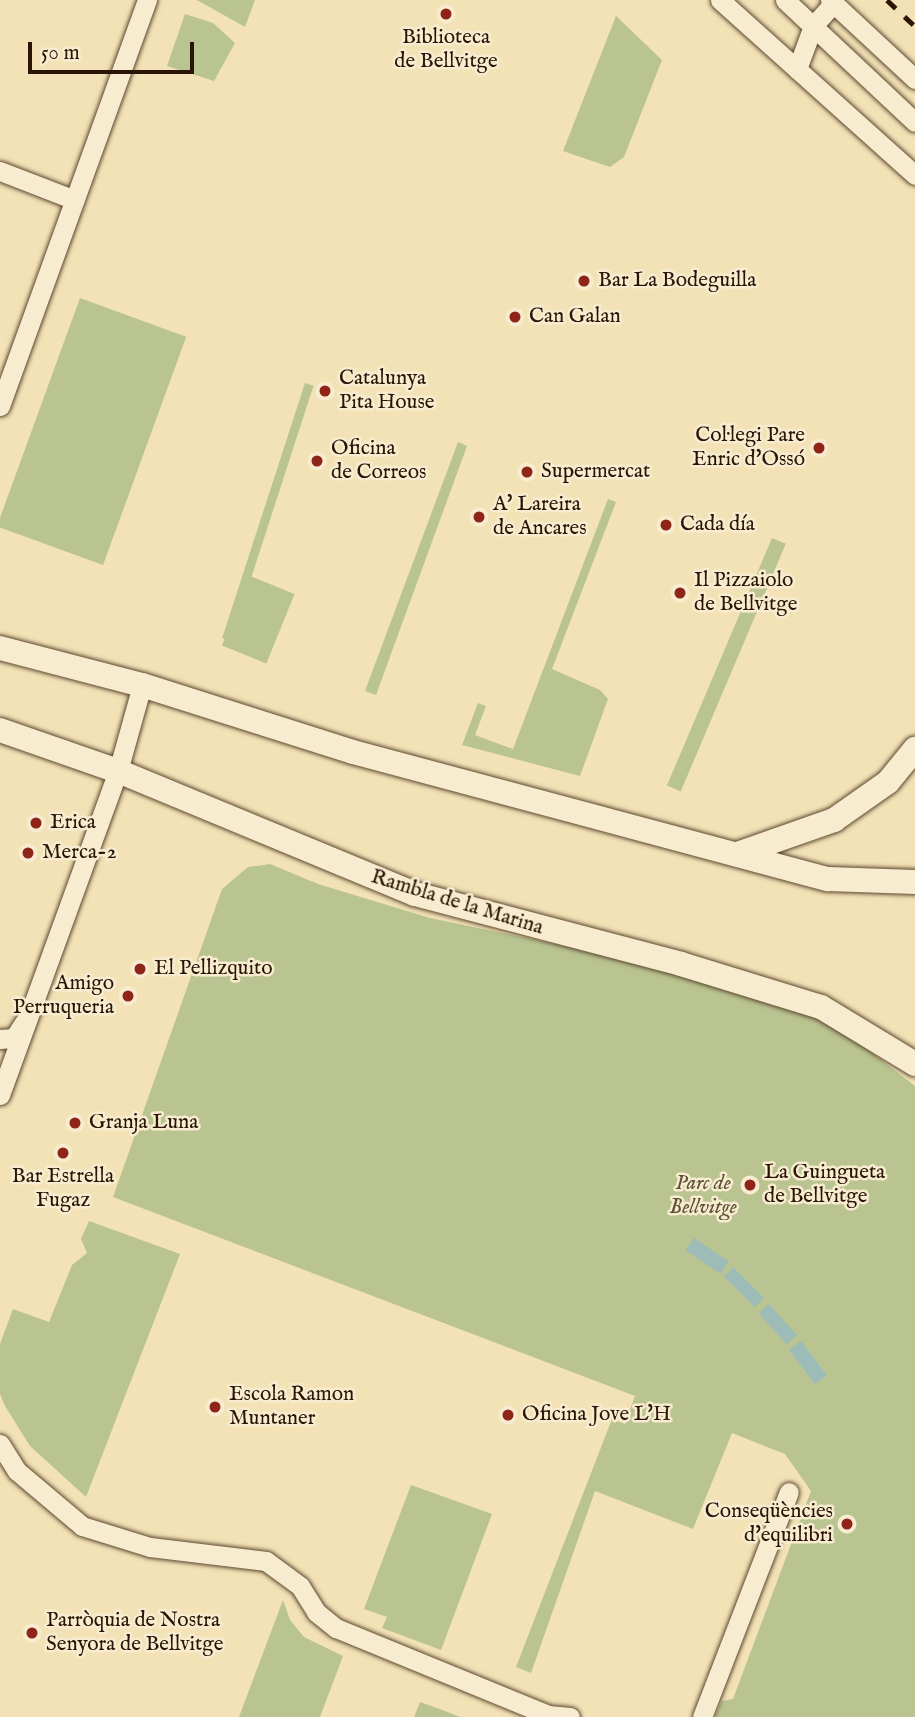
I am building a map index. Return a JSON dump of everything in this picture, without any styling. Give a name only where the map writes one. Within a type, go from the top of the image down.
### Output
[{"type":"street","points":[[720,0],[915,175]]},
{"type":"street","points":[[785,0],[915,122]]},
{"type":"street","points":[[0,406],[147,1]]},
{"type":"street","points":[[797,69],[813,26],[832,2],[915,79]]},
{"type":"street","points":[[0,171],[75,200]]},
{"type":"street","points":[[0,648],[142,685],[353,752],[740,853],[828,879],[915,881]]},
{"type":"street","points":[[0,1095],[118,771],[142,685]]},
{"type":"street","name":"Rambla de la Marina","points":[[0,730],[118,771],[415,894],[502,921],[681,964],[821,1007],[915,1064]]},
{"type":"street","points":[[740,853],[834,820],[888,782],[915,749]]},
{"type":"street","points":[[0,1039],[13,1038],[33,1010]]},
{"type":"street","points":[[0,1444],[17,1471],[82,1526],[150,1547],[266,1561],[300,1586],[316,1612],[337,1628],[549,1716],[570,1717]]},
{"type":"street","points":[[702,1717],[789,1492]]},
{"type":"green space","points":[[197,0],[255,0],[245,27]]},
{"type":"green space","points":[[185,14],[213,23],[235,43],[214,81],[167,66]]},
{"type":"green space","points":[[616,16],[662,60],[624,157],[610,167],[563,151]]},
{"type":"green space","points":[[80,298],[186,337],[103,565],[0,527],[0,518]]},
{"type":"green space","points":[[305,383],[314,386],[231,641],[222,638]]},
{"type":"green space","points":[[458,442],[467,446],[376,695],[365,691]]},
{"type":"green space","points":[[608,499],[616,502],[552,669],[600,690],[608,699],[580,776],[462,745],[478,703],[486,706],[475,735],[513,749]]},
{"type":"green space","points":[[772,538],[786,544],[681,791],[667,786]]},
{"type":"green space","points":[[250,576],[295,594],[266,664],[222,646]]},
{"type":"green space","name":"Parc de Bellvitge","points":[[270,864],[318,884],[430,918],[675,969],[787,1000],[859,1043],[915,1086],[915,1717],[715,1717],[722,1701],[733,1699],[811,1491],[785,1454],[732,1433],[693,1529],[595,1491],[531,1673],[516,1667],[612,1419],[625,1424],[635,1396],[113,1197],[222,889],[248,867]]},
{"type":"green space","points":[[89,1221],[180,1254],[86,1497],[30,1446],[5,1406],[0,1394],[0,1344],[13,1309],[49,1322],[72,1265],[87,1253],[81,1239]]},
{"type":"green space","points":[[411,1485],[492,1514],[441,1650],[382,1628],[387,1617],[364,1609]]},
{"type":"green space","points":[[283,1600],[290,1620],[304,1637],[343,1656],[320,1717],[239,1717]]},
{"type":"green space","points":[[420,1702],[445,1711],[460,1717],[414,1717]]},
{"type":"water","points":[[694,1238],[729,1261],[720,1274],[686,1250]]},
{"type":"water","points":[[733,1267],[764,1298],[755,1307],[724,1276]]},
{"type":"water","points":[[769,1304],[797,1335],[787,1345],[759,1313]]},
{"type":"water","points":[[801,1341],[827,1375],[815,1384],[789,1350]]},
{"type":"railway","points":[[887,0],[915,26]]},
{"type":"place","name":"Biblioteca de Bellvitge","points":[[446,14]]},
{"type":"place","name":"Bar La Bodeguilla","points":[[584,281]]},
{"type":"place","name":"Can Galan","points":[[515,317]]},
{"type":"place","name":"Catalunya Pita House","points":[[325,391]]},
{"type":"place","name":"Col·legi Pare Enric d'Ossó","points":[[819,448]]},
{"type":"place","name":"Oficina de Correos","points":[[317,461]]},
{"type":"place","name":"Supermercat","points":[[527,472]]},
{"type":"place","name":"A' Lareira de Ancares","points":[[479,517]]},
{"type":"place","name":"Cada día","points":[[666,525]]},
{"type":"place","name":"Il Pizzaiolo de Bellvitge","points":[[680,593]]},
{"type":"place","name":"Erica","points":[[36,823]]},
{"type":"place","name":"Merca-2","points":[[28,853]]},
{"type":"place","name":"El Pellizquito","points":[[140,969]]},
{"type":"place","name":"Amigo Perruqueria","points":[[128,996]]},
{"type":"place","name":"Granja Luna","points":[[75,1123]]},
{"type":"place","name":"Bar Estrella Fugaz","points":[[63,1153]]},
{"type":"place","name":"La Guingueta de Bellvitge","points":[[750,1185]]},
{"type":"place","name":"Escola Ramon Muntaner","points":[[215,1407]]},
{"type":"place","name":"Oficina Jove L'H","points":[[508,1415]]},
{"type":"place","name":"Conseqüències d'equilibri","points":[[847,1524]]},
{"type":"place","name":"Parròquia de Nostra Senyora de Bellvitge","points":[[32,1633]]}]
